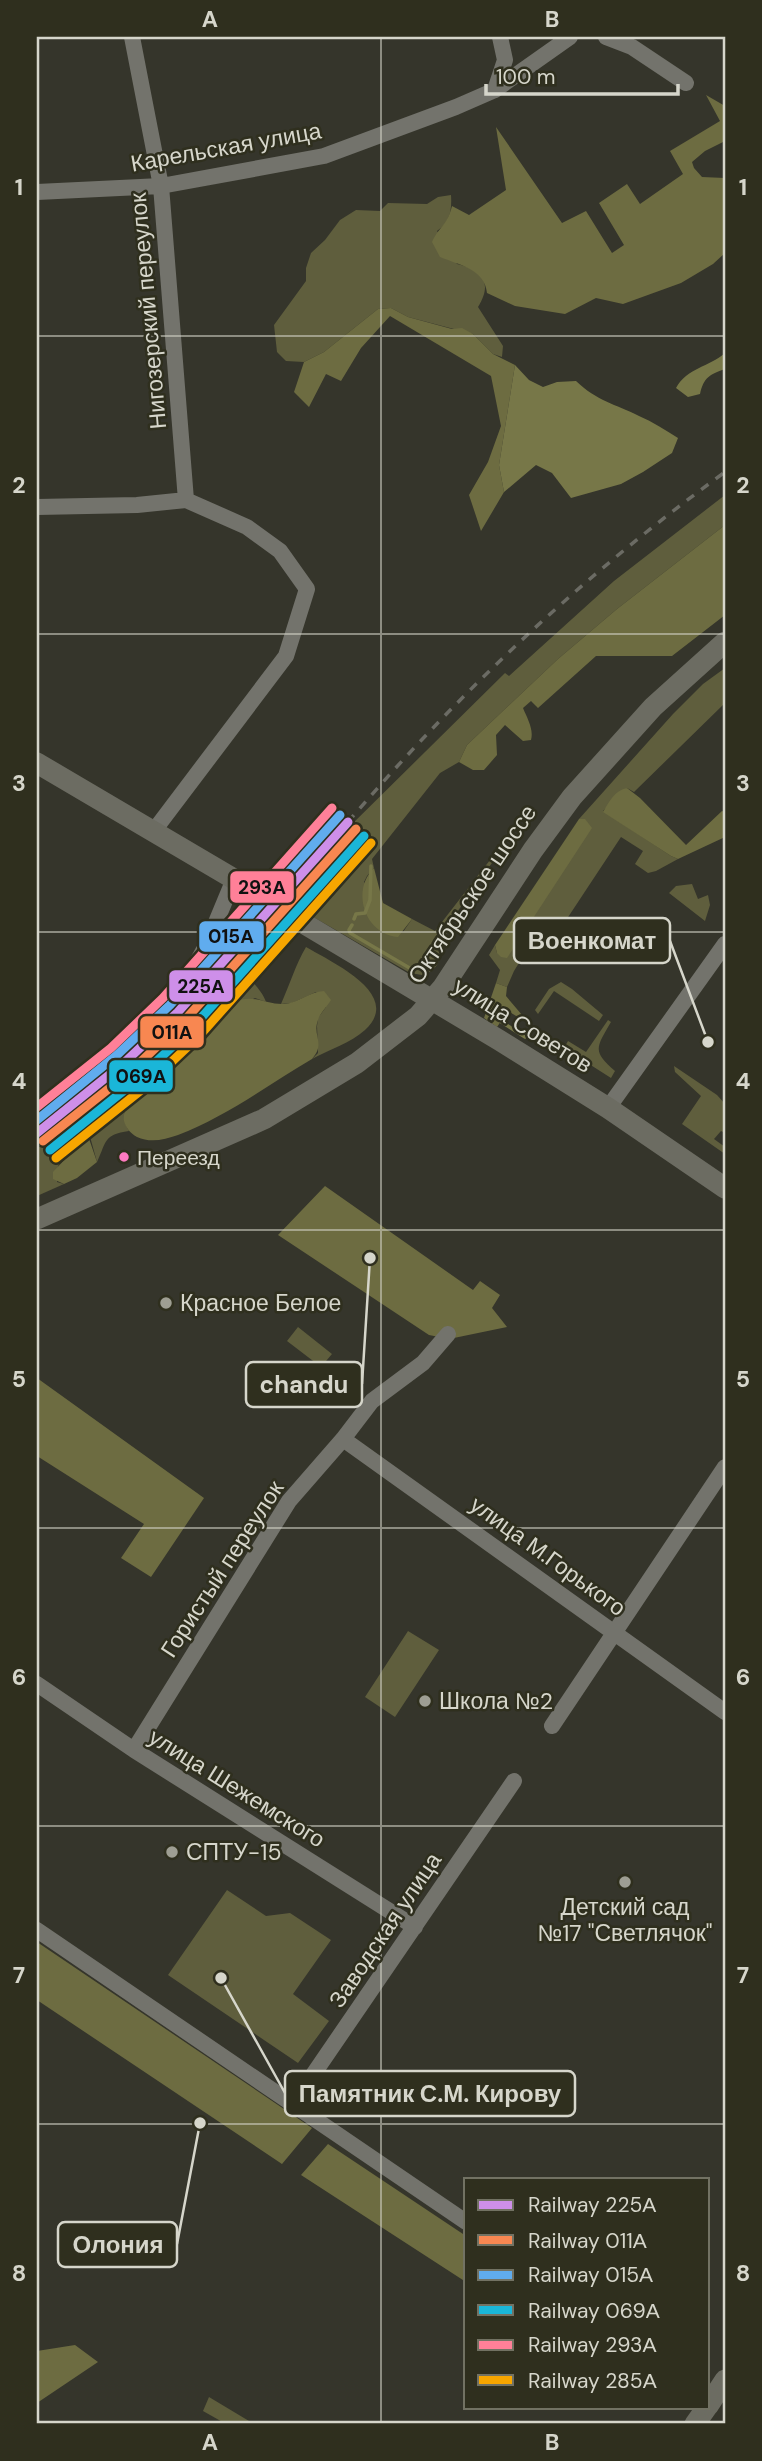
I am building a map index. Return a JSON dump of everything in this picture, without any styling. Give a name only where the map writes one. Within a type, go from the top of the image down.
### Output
[{"type":"main road","name":"Октябрьское шоссе","points":[[37,1219],[264,1119],[357,1063],[405,1026],[434,1000],[538,842],[572,797],[644,717],[725,642]]},
{"type":"main road","name":"улица Советов","points":[[37,763],[434,1000],[608,1108],[725,1188]]},
{"type":"main road","points":[[695,2424],[704,2408]]},
{"type":"street","name":"Нигозерский переулок","points":[[132,37],[161,186],[186,500]]},
{"type":"street","points":[[495,90],[505,60],[500,37]]},
{"type":"street","name":"Карельская улица","points":[[37,192],[161,186],[324,156],[495,90],[570,37]]},
{"type":"street","points":[[606,37],[632,47],[686,83]]},
{"type":"street","points":[[37,507],[137,505],[186,500],[247,527],[280,551],[307,589],[286,656],[153,832]]},
{"type":"street","points":[[37,1112],[118,1051],[176,991],[191,973],[207,944],[234,879]]},
{"type":"street","points":[[608,1108],[651,1044],[725,944]]},
{"type":"street","points":[[37,1094],[54,1100]]},
{"type":"street","name":"Гористый переулок","points":[[134,1751],[288,1502],[372,1401],[423,1363],[448,1334]]},
{"type":"street","name":"улица М.Горького","points":[[342,1439],[725,1712]]},
{"type":"street","points":[[552,1726],[725,1467]]},
{"type":"street","name":"улица Шежемского","points":[[37,1684],[134,1751],[415,1927]]},
{"type":"street","name":"Заводская улица","points":[[293,2104],[514,1781]]},
{"type":"street","points":[[37,1930],[464,2221]]},
{"type":"shaded area","points":[[706,95],[725,106],[725,141],[705,151],[692,162],[702,177],[725,178],[725,253],[713,264],[681,283],[623,304],[596,298],[565,314],[515,306],[487,293],[481,278],[470,269],[440,257],[432,242],[448,218],[452,206],[469,215],[506,190],[496,127],[562,223],[586,211],[612,253],[624,245],[599,203],[627,184],[640,204],[683,174],[670,151],[720,121]]},
{"type":"shaded area","points":[[451,195],[449,215],[445,224],[437,231],[457,264],[473,270],[483,279],[485,291],[478,307],[503,346],[502,357],[493,354],[473,334],[408,317],[391,308],[378,309],[324,352],[304,362],[286,361],[277,352],[274,325],[306,281],[306,268],[311,253],[340,220],[356,210],[380,211],[388,203],[427,204],[438,197]]},
{"type":"shaded area","points":[[391,308],[408,317],[452,329],[462,328],[473,334],[493,354],[515,365],[499,465],[504,492],[481,531],[469,495],[488,462],[501,426],[491,376],[390,316],[361,348],[341,381],[326,374],[309,407],[294,392],[304,362],[324,352],[378,309]]},
{"type":"shaded area","points":[[725,353],[725,369],[708,377],[700,394],[688,397],[676,388],[686,376]]},
{"type":"shaded area","points":[[515,365],[529,380],[543,387],[557,382],[576,381],[599,398],[654,423],[678,438],[672,453],[621,484],[571,498],[552,473],[536,465],[504,492],[499,465]]},
{"type":"shaded area","points":[[725,495],[725,525],[558,659],[467,745],[459,762],[440,773],[372,859],[374,868],[364,882],[403,932],[412,919],[435,931],[497,851],[499,853],[450,922],[437,965],[432,971],[422,975],[410,973],[284,900],[344,832],[505,673],[509,676],[614,581]]},
{"type":"shaded area","points":[[725,525],[725,615],[672,656],[596,656],[538,708],[531,701],[523,708],[531,728],[531,740],[523,741],[505,725],[496,735],[497,755],[484,770],[473,770],[459,762],[467,745],[558,659]]},
{"type":"shaded area","points":[[725,668],[725,703],[634,792],[627,788],[603,811],[678,859],[648,873],[635,864],[643,851],[621,837],[545,952],[530,945],[507,987],[496,983],[500,970],[489,955],[495,945],[497,953],[585,819],[579,819],[673,714],[703,684]]},
{"type":"shaded area","points":[[627,788],[686,845],[722,811],[725,812],[725,837],[678,859],[671,856],[603,812],[616,794]]},
{"type":"shaded area","points":[[579,819],[585,819],[592,828],[507,958],[501,957],[495,945]]},
{"type":"shaded area","points":[[374,868],[383,903],[412,919],[398,937],[377,928],[369,920],[365,910],[363,888]]},
{"type":"shaded area","points":[[692,884],[698,899],[708,895],[710,905],[705,921],[669,893],[676,886]]},
{"type":"shaded area","points":[[248,943],[258,955],[247,971],[266,1002],[255,998],[216,1018],[187,1053],[127,1102],[124,1117],[129,1131],[110,1137],[97,1162],[89,1133],[75,1133],[73,1147],[58,1166],[57,1182],[64,1184],[37,1196],[37,1149],[115,1086],[170,1036]]},
{"type":"shaded area","points":[[306,947],[360,981],[376,1004],[375,1017],[365,1030],[346,1043],[312,1059],[318,1053],[318,1018],[326,1007],[316,992],[292,1003],[281,1004]]},
{"type":"shaded area","points":[[561,982],[603,1015],[599,1021],[554,991],[538,1014],[535,1010],[549,989]]},
{"type":"shaded area","points":[[496,983],[507,987],[506,996],[522,1015],[521,1019],[508,1011],[497,1027],[484,1018]]},
{"type":"shaded area","points":[[324,991],[331,1000],[318,1020],[318,1048],[312,1059],[229,1110],[178,1135],[147,1140],[137,1137],[127,1128],[124,1121],[129,1102],[186,1053],[229,1005],[243,999],[284,1004]]},
{"type":"shaded area","points":[[608,1020],[611,1022],[599,1049],[603,1059],[615,1071],[611,1078],[564,1048],[568,1041],[586,1052]]},
{"type":"shaded area","points":[[674,1066],[717,1095],[725,1104],[725,1133],[721,1131],[714,1139],[725,1147],[725,1154],[682,1124],[701,1096],[675,1072]]},
{"type":"shaded area","points":[[85,1127],[97,1162],[77,1178],[64,1184],[53,1179],[53,1172],[69,1154],[77,1131]]},
{"type":"shaded area","points":[[325,1186],[473,1290],[480,1281],[500,1295],[492,1308],[507,1327],[449,1339],[429,1335],[278,1235]]},
{"type":"shaded area","points":[[298,1327],[332,1354],[321,1367],[287,1341]]},
{"type":"shaded area","points":[[37,1378],[204,1498],[151,1577],[121,1558],[144,1524],[37,1456]]},
{"type":"shaded area","points":[[408,1631],[439,1650],[395,1717],[365,1697]]},
{"type":"shaded area","points":[[227,1890],[266,1916],[290,1913],[331,1940],[293,1994],[329,2021],[298,2063],[168,1975]]},
{"type":"shaded area","points":[[37,1942],[312,2128],[282,2164],[37,2000]]},
{"type":"shaded area","points":[[328,2144],[464,2235],[464,2281],[301,2175]]},
{"type":"shaded area","points":[[75,2345],[98,2362],[37,2403],[37,2351]]},
{"type":"shaded area","points":[[209,2397],[254,2424],[226,2424],[203,2411]]},
{"type":"waterway","points":[[354,919],[356,914],[365,913],[370,900],[371,866]]},
{"type":"waterway","points":[[352,925],[350,933],[413,970]]},
{"type":"waterway","points":[[489,1014],[525,1037]]},
{"type":"railway","points":[[348,822],[435,726],[526,636],[623,551],[725,472]]},
{"type":"rail line","name":"293А","points":[[37,1107],[111,1048],[163,998],[332,808]]},
{"type":"rail line","name":"015А","points":[[37,1120],[117,1055],[170,1005],[340,815]]},
{"type":"rail line","name":"225А","points":[[37,1133],[124,1063],[178,1012],[348,822]]},
{"type":"rail line","name":"011А","points":[[43,1141],[131,1071],[185,1020],[356,829]]},
{"type":"rail line","name":"069А","points":[[50,1150],[138,1079],[193,1027],[364,836]]},
{"type":"rail line","name":"285А","points":[[56,1158],[145,1087],[200,1035],[371,843]]},
{"type":"place","name":"Военкомат","points":[[708,1042]]},
{"type":"place","name":"Переезд","points":[[124,1157]]},
{"type":"place","name":"chandu","points":[[370,1258]]},
{"type":"place","name":"Красное Белое","points":[[166,1303]]},
{"type":"place","name":"Школа №2","points":[[425,1701]]},
{"type":"place","name":"СПТУ-15","points":[[172,1852]]},
{"type":"place","name":"Детский сад №17 \"Светлячок\"","points":[[625,1882]]},
{"type":"place","name":"Памятник С.М. Кирову","points":[[221,1978]]},
{"type":"place","name":"Олония","points":[[200,2123]]}]
